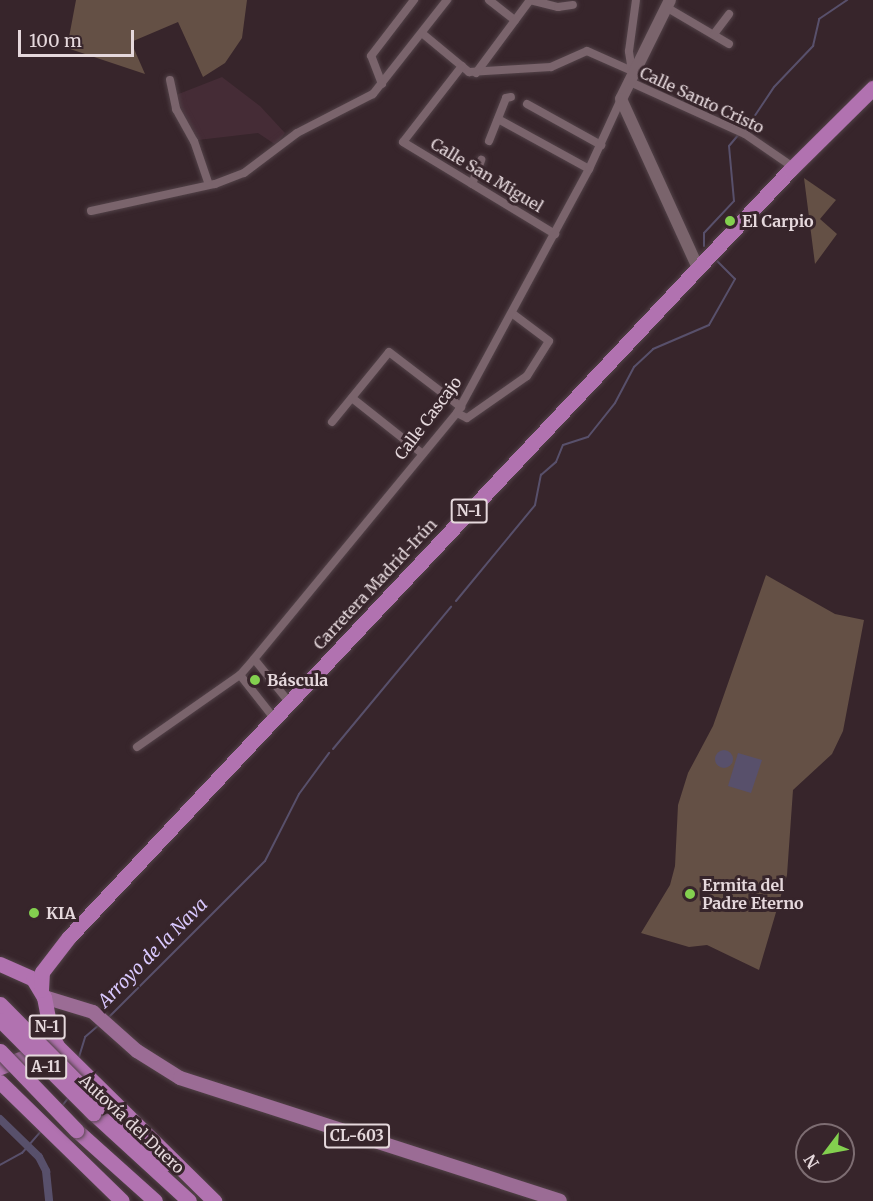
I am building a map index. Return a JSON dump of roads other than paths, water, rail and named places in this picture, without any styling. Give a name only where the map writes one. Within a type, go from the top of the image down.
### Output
[{"type":"highway","name":"Carretera Madrid-Irún","points":[[43,993],[42,972],[56,952],[793,166],[873,88]]},
{"type":"highway","name":"Carretera Madrid-Irún","points":[[22,971],[56,952]]},
{"type":"highway","points":[[0,964],[22,971],[43,993]]},
{"type":"highway","name":"N-1","points":[[0,1066],[30,1055],[47,1022],[43,993]]},
{"type":"highway","points":[[0,1004],[97,1110],[209,1201]]},
{"type":"highway","name":"Autovía del Duero","points":[[0,1020],[97,1110],[189,1201]]},
{"type":"highway","points":[[47,1022],[67,1056],[214,1201]]},
{"type":"highway","name":"A-11","points":[[0,1051],[67,1134],[155,1201]]},
{"type":"highway","points":[[0,1066],[67,1134],[140,1201]]},
{"type":"highway","points":[[0,1082],[27,1110],[67,1134],[122,1201]]},
{"type":"main road","name":"Calle Cascajo","points":[[621,99],[630,76],[668,4]]},
{"type":"main road","points":[[621,99],[698,268]]},
{"type":"main road","name":"CL-603","points":[[43,993],[93,1012],[143,1056],[180,1078],[560,1201]]},
{"type":"main road","points":[[47,1022],[59,1009],[74,1005]]},
{"type":"street","points":[[382,84],[371,56],[414,0]]},
{"type":"street","points":[[91,210],[209,185],[244,173],[297,133],[366,99],[394,70],[447,0]]},
{"type":"street","points":[[489,0],[515,20]]},
{"type":"street","points":[[423,34],[462,66],[476,73],[530,0],[573,4]]},
{"type":"street","points":[[630,76],[629,51],[636,0]]},
{"type":"street","points":[[668,4],[729,44]]},
{"type":"street","points":[[714,34],[729,14]]},
{"type":"street","name":"Calle Santo Cristo","points":[[476,73],[551,67],[588,51],[630,76],[745,134],[793,166]]},
{"type":"street","points":[[373,65],[394,70]]},
{"type":"street","name":"Calle San Miguel","points":[[462,66],[403,142],[555,234]]},
{"type":"street","points":[[170,80],[176,109],[194,141],[209,185]]},
{"type":"street","points":[[489,141],[506,98],[511,97]]},
{"type":"street","name":"Calle Cascajo","points":[[137,747],[240,675],[459,410],[513,314],[589,169],[621,99]]},
{"type":"street","points":[[527,104],[601,145]]},
{"type":"street","points":[[498,119],[589,169]]},
{"type":"street","points":[[472,184],[482,160]]},
{"type":"street","points":[[332,422],[389,352],[467,418],[527,376],[549,341],[513,314]]},
{"type":"street","points":[[352,398],[423,454]]},
{"type":"street","points":[[254,659],[289,702]]},
{"type":"street","points":[[240,675],[274,718]]},
{"type":"waterway","name":"Arroyo de la Nava","points":[[746,129],[774,87],[813,46],[819,19],[847,0]]},
{"type":"waterway","name":"Arroyo de la Nava","points":[[704,246],[704,233],[734,201],[729,146],[739,134]]},
{"type":"waterway","name":"Arroyo de la Nava","points":[[456,601],[535,505],[541,475],[556,462],[563,445],[588,437],[615,403],[634,367],[653,349],[709,325],[735,279],[717,261]]},
{"type":"waterway","name":"Arroyo de la Nava","points":[[333,749],[451,607]]},
{"type":"waterway","name":"Arroyo de la Nava","points":[[108,1018],[265,861],[299,794],[329,753]]},
{"type":"waterway","name":"Arroyo de la Nava","points":[[79,1057],[85,1037],[99,1025]]},
{"type":"waterway","name":"Arroyo de la Nava","points":[[62,1106],[69,1097]]},
{"type":"waterway","points":[[0,1119],[39,1157],[46,1171],[49,1201]]},
{"type":"waterway","name":"Arroyo de la Nava","points":[[0,1165],[22,1153],[41,1131]]},
{"type":"place","name":"El Carpio","points":[[730,221]]},
{"type":"place","name":"Báscula","points":[[255,680]]},
{"type":"place","name":"Ermita del Padre Eterno","points":[[690,894]]},
{"type":"place","name":"KIA","points":[[34,913]]}]
